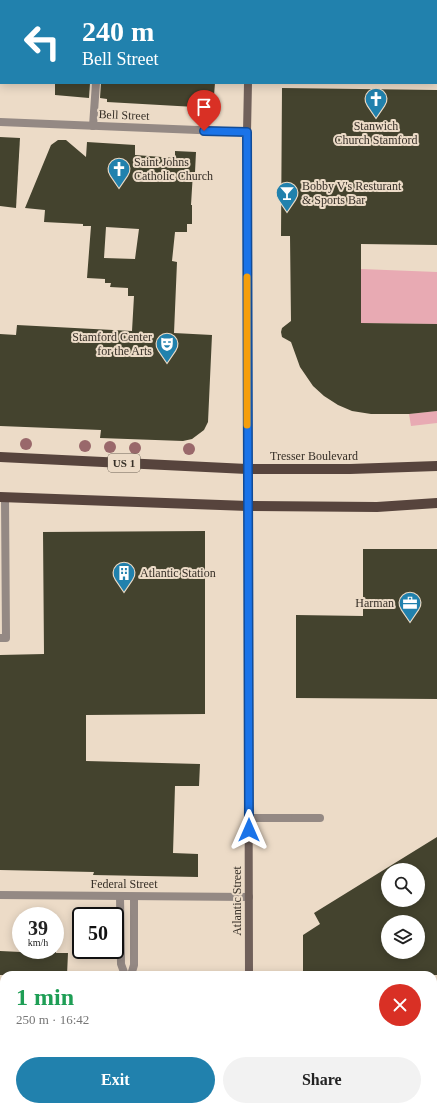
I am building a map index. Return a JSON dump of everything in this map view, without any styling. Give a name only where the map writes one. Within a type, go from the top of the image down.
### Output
[{"type":"main road","name":"Atlantic Street","points":[[248,84],[249,971]]},
{"type":"main road","name":"Tresser Boulevard","points":[[0,457],[248,469],[350,469],[437,466]]},
{"type":"main road","points":[[3,497],[248,506],[377,507],[437,503]]},
{"type":"street","points":[[93,126],[96,84]]},
{"type":"street","name":"Bell Street","points":[[0,122],[247,132]]},
{"type":"street","points":[[0,638],[6,638],[3,497]]},
{"type":"street","points":[[249,818],[320,818]]},
{"type":"street","name":"Federal Street","points":[[0,895],[249,897]]},
{"type":"street","points":[[120,896],[121,964],[124,971]]},
{"type":"street","points":[[132,971],[134,965],[134,897]]},
{"type":"shaded area","points":[[361,269],[437,272],[437,324],[361,323]]},
{"type":"shaded area","points":[[437,411],[437,423],[411,426],[409,414]]},
{"type":"building","points":[[55,84],[90,84],[89,98],[55,95]]},
{"type":"building","points":[[101,84],[215,84],[213,108],[107,102],[107,99],[100,98]]},
{"type":"building","points":[[282,88],[437,90],[437,245],[361,244],[361,323],[437,324],[437,411],[409,414],[371,414],[352,411],[338,405],[324,396],[313,386],[300,367],[291,342],[282,337],[282,328],[291,321],[290,236],[281,236]]},
{"type":"building","points":[[0,137],[20,138],[16,208],[0,206]]},
{"type":"building","points":[[58,140],[66,140],[86,157],[87,142],[135,145],[135,155],[175,158],[175,151],[196,152],[191,205],[192,224],[187,224],[187,232],[175,232],[172,261],[177,262],[174,333],[212,335],[208,422],[204,430],[192,439],[183,441],[100,438],[101,430],[0,426],[0,334],[16,335],[17,325],[132,331],[134,296],[128,296],[128,288],[110,287],[111,283],[105,283],[105,279],[87,278],[91,226],[83,226],[83,224],[44,222],[45,210],[25,208],[51,145]],"holes":[[[106,227],[139,229],[135,259],[104,258]]]},
{"type":"building","points":[[205,531],[205,714],[86,715],[86,761],[200,764],[199,786],[175,786],[173,853],[198,854],[198,877],[93,875],[94,872],[0,870],[0,655],[44,654],[43,532]]},
{"type":"building","points":[[363,549],[437,549],[437,699],[296,698],[296,615],[363,616]]},
{"type":"building","points":[[437,837],[437,971],[303,971],[303,935],[320,924],[314,913],[381,872],[381,907],[425,907],[425,863],[395,863]]},
{"type":"building","points":[[0,951],[12,952],[12,959],[64,959],[64,953],[68,953],[67,971],[0,971]]},
{"type":"slow traffic","points":[[247,277],[247,425]]},
{"type":"place","name":"Stanwich Church Stamford","points":[[376,118]]},
{"type":"place","name":"Saint Johns Catholic Church","points":[[119,188]]},
{"type":"place","name":"Bobby V's Resturant & Sports Bar","points":[[287,212]]},
{"type":"place","name":"Stamford Center for the Arts","points":[[167,364]]},
{"type":"place","name":"Atlantic Station","points":[[124,592]]},
{"type":"place","name":"Harman","points":[[410,622]]},
{"type":"route","points":[[204,131],[247,132],[249,830]]}]
